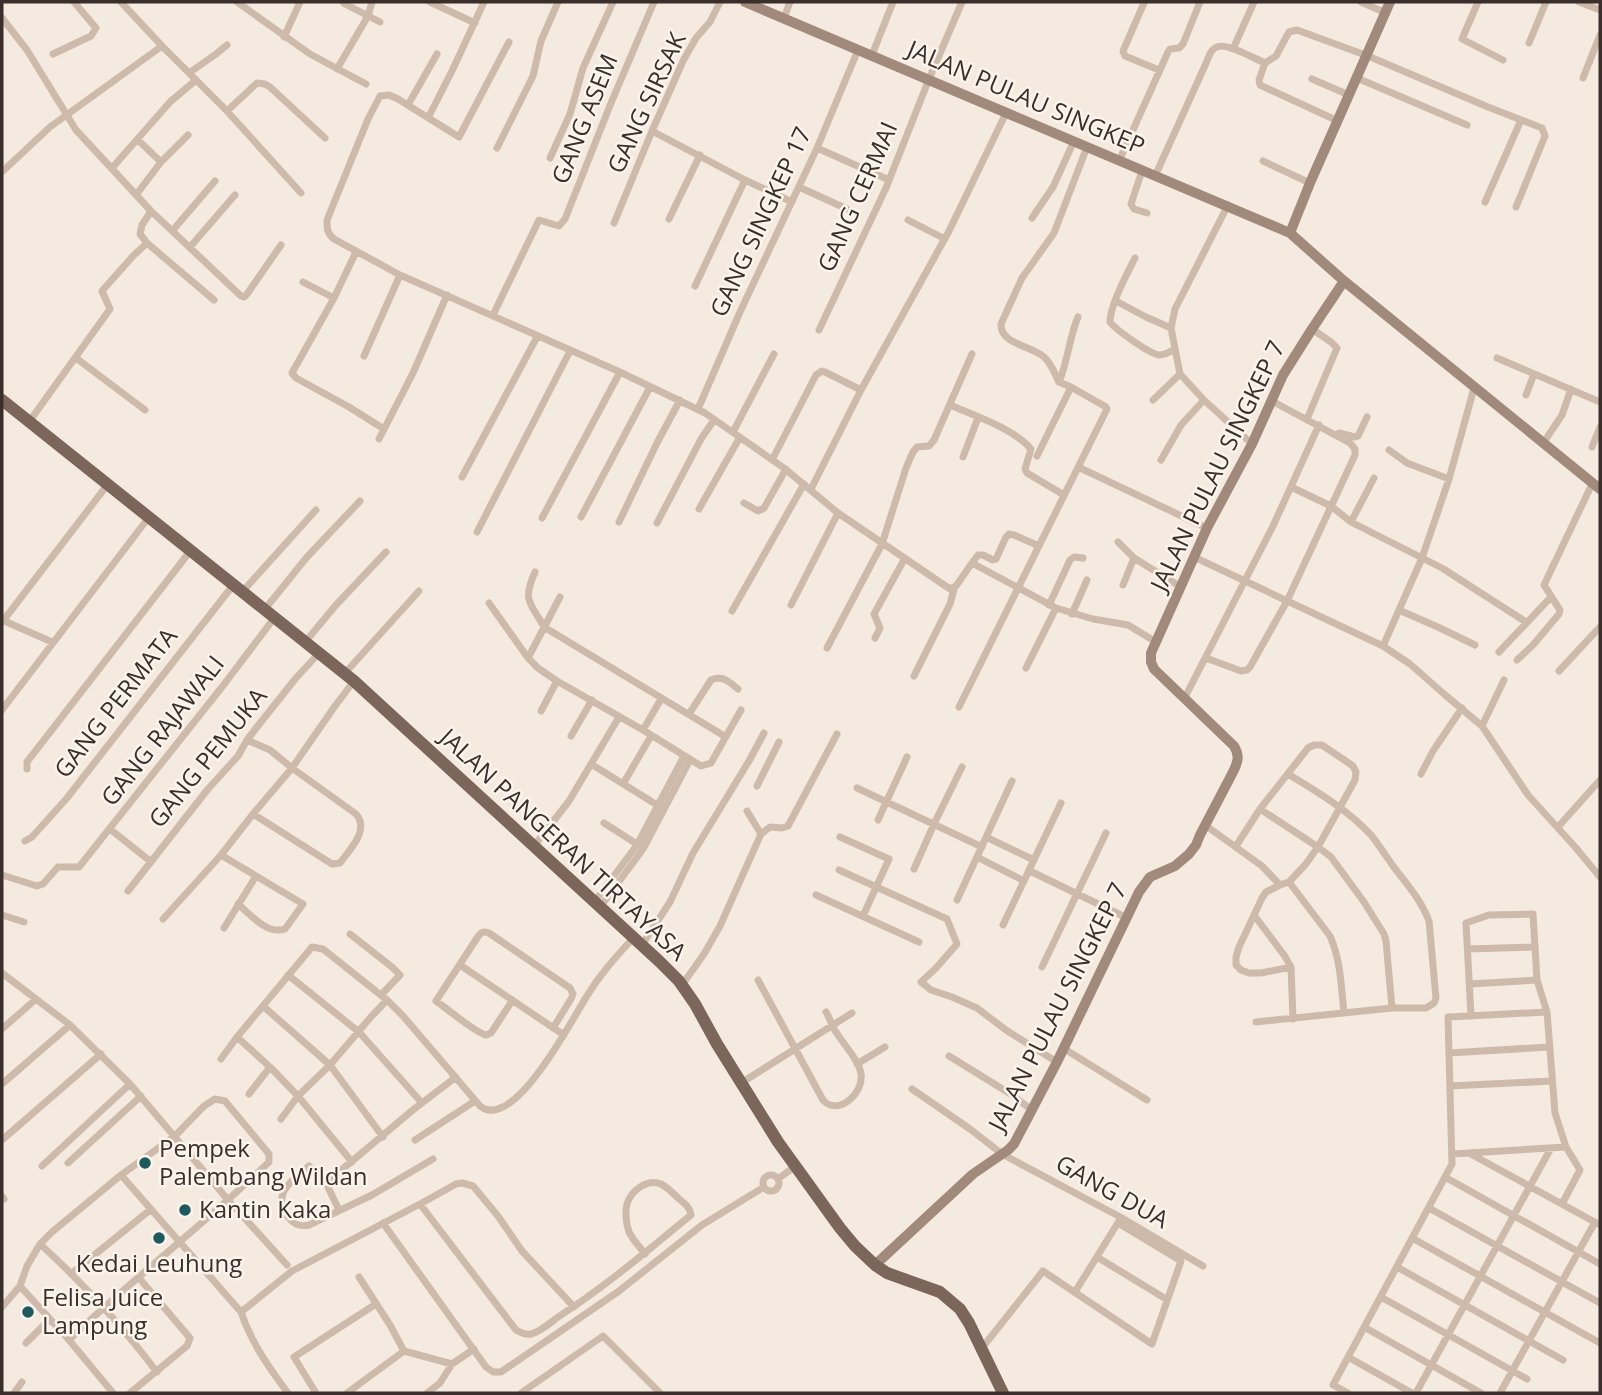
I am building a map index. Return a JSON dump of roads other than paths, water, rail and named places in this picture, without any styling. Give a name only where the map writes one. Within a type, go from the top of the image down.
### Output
[{"type":"main road","name":"JALAN PANGERAN TIRTAYASA","points":[[3,404],[350,677],[659,961],[682,985],[695,1004],[794,1167],[840,1228],[875,1265],[887,1273],[940,1292],[960,1308],[1003,1393]]},
{"type":"street","points":[[53,54],[91,36],[95,31],[93,23],[74,2]]},
{"type":"street","points":[[121,2],[227,111],[301,193]]},
{"type":"street","points":[[237,2],[310,54],[366,84]]},
{"type":"street","points":[[284,37],[300,2]]},
{"type":"street","points":[[343,2],[380,22]]},
{"type":"street","points":[[337,69],[368,16],[372,2]]},
{"type":"street","points":[[430,2],[475,23]]},
{"type":"street","points":[[428,118],[484,2]]},
{"type":"street","points":[[497,148],[533,76],[541,41],[558,2]]},
{"type":"street","name":"GANG ASEM","points":[[550,158],[570,114],[583,68],[613,2]]},
{"type":"street","name":"GANG ASEM","points":[[493,315],[537,221],[559,226],[565,219],[654,2]]},
{"type":"street","name":"GANG SIRSAK","points":[[614,223],[683,61],[696,38],[710,22],[720,2]]},
{"type":"street","name":"JALAN PULAU SINGKEP","points":[[745,2],[1290,233],[1344,281],[1596,486]]},
{"type":"street","points":[[784,18],[790,2]]},
{"type":"street","points":[[872,55],[894,2]]},
{"type":"street","name":"GANG CERMAI","points":[[819,330],[889,180],[962,2]]},
{"type":"street","points":[[1119,161],[1159,70],[1170,49],[1179,48],[1183,44],[1200,2]]},
{"type":"street","points":[[1233,49],[1254,2]]},
{"type":"street","points":[[1290,233],[1388,7],[1361,2]]},
{"type":"street","points":[[1478,2],[1462,39],[1503,60]]},
{"type":"street","points":[[1529,43],[1546,2]]},
{"type":"street","points":[[1579,2],[1600,10]]},
{"type":"street","points":[[1144,3],[1123,51],[1125,56],[1159,70]]},
{"type":"street","points":[[2,18],[27,50],[76,130],[151,211],[236,292],[244,297],[281,245]]},
{"type":"street","points":[[1338,121],[1260,85],[1265,63],[1276,56],[1286,36],[1293,30],[1368,56],[1542,128],[1545,136],[1516,206]]},
{"type":"street","points":[[1583,78],[1600,35]]},
{"type":"street","points":[[509,42],[459,137],[389,95],[377,98],[327,220],[328,234],[400,275],[620,372],[698,410],[786,469],[838,513],[882,544],[950,589],[954,589]]},
{"type":"street","points":[[189,73],[227,45]]},
{"type":"street","points":[[3,171],[50,127],[162,46]]},
{"type":"street","points":[[1154,176],[1211,51],[1220,46],[1265,63]]},
{"type":"street","name":"GANG SINGKEP 17","points":[[698,410],[740,312],[817,148],[858,50]]},
{"type":"street","points":[[408,105],[437,54]]},
{"type":"street","points":[[1357,78],[1467,125]]},
{"type":"street","points":[[1312,79],[1349,95]]},
{"type":"street","points":[[112,168],[170,102],[196,80]]},
{"type":"street","points":[[227,111],[260,82],[325,138]]},
{"type":"street","points":[[732,611],[807,486],[945,239],[1006,113]]},
{"type":"street","points":[[1485,202],[1521,120]]},
{"type":"street","points":[[652,131],[792,202]]},
{"type":"street","points":[[136,195],[161,162],[188,135]]},
{"type":"street","points":[[138,140],[161,162]]},
{"type":"street","points":[[1032,219],[1053,187],[1074,141]]},
{"type":"street","points":[[959,707],[1107,409],[1059,382],[1043,355],[1011,340],[1000,330],[1022,278],[1054,233],[1087,147]]},
{"type":"street","points":[[817,148],[889,180]]},
{"type":"street","points":[[669,219],[699,155]]},
{"type":"street","points":[[1263,161],[1310,183]]},
{"type":"street","points":[[1142,171],[1131,206],[1147,214]]},
{"type":"street","points":[[695,286],[744,180]]},
{"type":"street","points":[[173,230],[215,181]]},
{"type":"street","points":[[799,187],[847,209]]},
{"type":"street","points":[[190,247],[235,195]]},
{"type":"street","points":[[1228,205],[1175,309],[1171,328],[1180,374],[1252,444]]},
{"type":"street","points":[[151,211],[139,233],[147,243],[214,300]]},
{"type":"street","points":[[908,219],[945,239]]},
{"type":"street","points":[[29,422],[110,309],[102,291],[147,243]]},
{"type":"street","points":[[356,252],[292,373],[296,378],[384,429]]},
{"type":"street","points":[[1135,258],[1109,319],[1112,326],[1156,355],[1175,349]]},
{"type":"street","points":[[365,356],[400,275]]},
{"type":"street","name":"JALAN PULAU SINGKEP 7","points":[[875,1265],[973,1174],[1014,1144],[1144,884],[1150,877],[1175,866],[1189,855],[1238,762],[1234,746],[1154,669],[1151,653],[1207,528],[1252,444],[1283,375],[1344,281]]},
{"type":"street","points":[[303,282],[334,298]]},
{"type":"street","points":[[379,439],[447,295]]},
{"type":"street","points":[[1116,301],[1171,328]]},
{"type":"street","points":[[1059,382],[1078,317]]},
{"type":"street","points":[[1307,419],[1337,348],[1311,329]]},
{"type":"street","points":[[462,477],[537,337]]},
{"type":"street","points":[[477,532],[570,351]]},
{"type":"street","points":[[733,432],[774,354]]},
{"type":"street","points":[[827,648],[882,544],[913,452],[917,447],[932,444],[972,354]]},
{"type":"street","points":[[76,358],[145,410]]},
{"type":"street","points":[[1497,358],[1600,402]]},
{"type":"street","points":[[542,518],[620,372]]},
{"type":"street","points":[[772,460],[819,372],[825,372],[861,390]]},
{"type":"street","points":[[1526,395],[1534,373]]},
{"type":"street","points":[[1153,400],[1180,374]]},
{"type":"street","points":[[581,517],[650,387]]},
{"type":"street","points":[[1037,456],[1071,387]]},
{"type":"street","points":[[1384,646],[1422,558],[1474,388]]},
{"type":"street","points":[[1544,442],[1562,415],[1571,389]]},
{"type":"street","points":[[619,522],[680,400]]},
{"type":"street","points":[[1161,460],[1181,425],[1204,400]]},
{"type":"street","points":[[1206,658],[1241,671],[1250,667],[1287,600],[1356,452],[1350,443],[1272,401]]},
{"type":"street","points":[[950,405],[1026,443],[1031,449],[1025,469],[1027,473],[1064,495]]},
{"type":"street","points":[[1328,430],[1355,437],[1362,432],[1367,417]]},
{"type":"street","points":[[963,457],[978,418]]},
{"type":"street","points":[[657,523],[713,420]]},
{"type":"street","points":[[1184,699],[1246,580],[1319,425]]},
{"type":"street","points":[[1591,447],[1600,427]]},
{"type":"street","points":[[699,509],[740,437]]},
{"type":"street","points":[[1389,450],[1407,463],[1448,479]]},
{"type":"street","points":[[1078,467],[1207,528]]},
{"type":"street","points":[[744,503],[758,511],[764,508],[786,469]]},
{"type":"street","points":[[1351,522],[1374,478]]},
{"type":"street","points":[[52,642],[2,620],[108,484]]},
{"type":"street","points":[[1517,660],[1559,616],[1560,610],[1544,583],[1596,486]]},
{"type":"street","points":[[1291,487],[1331,506],[1351,522],[1442,568],[1527,622]]},
{"type":"street","name":"GANG RAJAWALI","points":[[2,876],[40,885],[58,867],[79,867],[222,687],[307,557],[360,501]]},
{"type":"street","name":"GANG PERMATA","points":[[25,841],[32,837],[67,797],[238,588],[316,510]]},
{"type":"street","points":[[791,605],[838,513]]},
{"type":"street","points":[[2,710],[149,517]]},
{"type":"street","points":[[914,677],[955,601],[954,589],[978,555],[996,559],[1008,535],[1014,535],[1039,547]]},
{"type":"street","points":[[1118,542],[1134,558],[1181,587]]},
{"type":"street","points":[[27,769],[27,762],[191,550]]},
{"type":"street","points":[[306,641],[386,551]]},
{"type":"street","points":[[1026,668],[1070,560],[1073,557],[1083,558]]},
{"type":"street","points":[[1194,557],[1384,646],[1410,664],[1482,726],[1528,795],[1600,877]]},
{"type":"street","points":[[875,638],[880,628],[874,614],[905,558]]},
{"type":"street","points":[[1123,585],[1134,558]]},
{"type":"street","points":[[972,563],[1053,606],[1072,614],[1128,625],[1156,642]]},
{"type":"street","points":[[535,572],[527,598],[544,627],[726,737]]},
{"type":"street","points":[[1072,614],[1087,580]]},
{"type":"street","points":[[163,919],[221,855],[292,768],[350,677],[419,591]]},
{"type":"street","points":[[527,658],[560,597]]},
{"type":"street","points":[[1499,652],[1551,597]]},
{"type":"street","points":[[489,603],[527,658],[538,668],[701,766],[711,763],[741,710]]},
{"type":"street","points":[[1399,610],[1475,645]]},
{"type":"street","points":[[1559,671],[1600,626]]},
{"type":"street","name":"GANG PEMUKA","points":[[128,891],[208,789],[238,756],[247,740],[296,678],[320,652]]},
{"type":"street","points":[[689,715],[711,680],[724,678],[738,689]]},
{"type":"street","points":[[1482,726],[1504,680]]},
{"type":"street","points":[[541,711],[557,681]]},
{"type":"street","points":[[643,730],[661,699]]},
{"type":"street","points":[[572,736],[592,701]]},
{"type":"street","points":[[1421,774],[1462,708]]},
{"type":"street","points":[[534,846],[569,801],[619,717]]},
{"type":"street","points":[[222,1059],[312,947],[318,947],[323,948],[403,1016],[484,1110],[502,1109],[536,1077],[604,970],[638,941],[670,902],[693,853],[764,733]]},
{"type":"street","points":[[682,985],[720,926],[761,834],[770,827],[788,826],[837,734]]},
{"type":"street","points":[[623,784],[651,736]]},
{"type":"street","points":[[247,740],[270,750],[360,818],[362,827],[340,863],[332,864],[253,814]]},
{"type":"street","points":[[757,786],[779,742]]},
{"type":"street","points":[[1236,846],[1260,809],[1308,748],[1314,745],[1322,746],[1353,766],[1356,772],[1355,780],[1318,847],[1289,882],[1266,892],[1236,957],[1236,965],[1241,970],[1261,973],[1291,967]]},
{"type":"street","points":[[878,820],[907,757]]},
{"type":"street","points":[[598,904],[640,847],[687,758]]},
{"type":"street","points":[[749,761],[765,769]]},
{"type":"street","points":[[591,764],[661,807]]},
{"type":"street","points":[[914,869],[962,767]]},
{"type":"street","points":[[1256,1022],[1392,1008],[1426,1008],[1431,1007],[1436,998],[1429,921],[1413,891],[1377,842],[1339,806],[1288,774]]},
{"type":"street","points":[[1558,827],[1600,780]]},
{"type":"street","points":[[957,900],[1012,781]]},
{"type":"street","points":[[857,788],[982,847]]},
{"type":"street","points":[[1003,925],[1061,803]]},
{"type":"street","points":[[1260,809],[1331,857],[1351,883],[1384,933],[1392,1008]]},
{"type":"street","points":[[747,811],[761,834]]},
{"type":"street","points":[[604,823],[640,847]]},
{"type":"street","points":[[1205,825],[1269,872],[1280,885]]},
{"type":"street","points":[[110,829],[150,862]]},
{"type":"street","points":[[1042,967],[1107,833]]},
{"type":"street","points":[[839,837],[888,859],[863,916]]},
{"type":"street","points":[[986,837],[1034,860]]},
{"type":"street","points":[[221,855],[303,904],[285,929],[276,931],[262,925],[238,904]]},
{"type":"street","points":[[977,857],[1024,881]]},
{"type":"street","points":[[1592,867],[1600,859]]},
{"type":"street","points":[[839,870],[947,919],[957,944],[921,982],[931,990],[977,1008],[1056,1062]]},
{"type":"street","points":[[1030,871],[1127,918]]},
{"type":"street","points":[[224,928],[256,876]]},
{"type":"street","points":[[1289,882],[1330,936],[1339,964],[1343,1013]]},
{"type":"street","points":[[816,895],[919,942]]},
{"type":"street","points":[[1471,1016],[1466,923],[1489,915],[1533,914],[1537,980],[1547,1012],[1555,1113],[1566,1147],[1580,1170],[1562,1204]]},
{"type":"street","points":[[2,915],[24,922]]},
{"type":"street","points":[[1254,915],[1291,967],[1293,1019]]},
{"type":"street","points":[[512,1001],[491,1033],[484,1035],[436,1001],[480,933],[485,931],[570,988],[573,994],[571,999],[553,1028]]},
{"type":"street","points":[[281,1119],[298,1096],[359,1032],[400,975],[350,934]]},
{"type":"street","points":[[1468,949],[1535,947]]},
{"type":"street","points":[[460,965],[564,1035]]},
{"type":"street","points":[[2,973],[70,1025],[131,1084],[229,1201],[287,1265]]},
{"type":"street","points":[[288,975],[359,1032],[422,1103]]},
{"type":"street","points":[[1470,984],[1537,980]]},
{"type":"street","points":[[758,981],[823,1100],[834,1107],[852,1098],[861,1075],[827,1012]]},
{"type":"street","points":[[2,1029],[36,999]]},
{"type":"street","points":[[263,1006],[330,1065],[383,1137]]},
{"type":"street","points":[[1348,1393],[1333,1385],[1452,1164],[1448,1017],[1547,1012]]},
{"type":"street","points":[[741,1083],[852,1013]]},
{"type":"street","points":[[2,1084],[70,1025]]},
{"type":"street","points":[[237,1037],[298,1096],[352,1162]]},
{"type":"street","points":[[857,1064],[886,1047]]},
{"type":"street","points":[[1449,1053],[1549,1047]]},
{"type":"street","points":[[1063,1048],[1147,1100]]},
{"type":"street","points":[[2,1140],[101,1054]]},
{"type":"street","points":[[949,1056],[1032,1110]]},
{"type":"street","points":[[248,1094],[270,1067]]},
{"type":"street","points":[[326,1183],[456,1077]]},
{"type":"street","points":[[1450,1086],[1552,1081]]},
{"type":"street","points":[[42,1166],[131,1084]]},
{"type":"street","name":"GANG DUA","points":[[912,1089],[1002,1154],[1203,1266]]},
{"type":"street","points":[[68,1163],[141,1096]]},
{"type":"street","points":[[2,1307],[20,1286],[27,1266],[40,1244],[72,1214],[176,1136],[204,1106],[215,1099],[225,1101],[269,1154],[269,1162],[229,1201],[103,1307],[69,1340]]},
{"type":"street","points":[[415,1140],[475,1101]]},
{"type":"street","points":[[1452,1154],[1566,1147]]},
{"type":"street","points":[[1348,1357],[1414,1393],[1432,1365],[1550,1148]]},
{"type":"street","points":[[1469,1153],[1598,1224],[1578,1252],[1500,1393]]},
{"type":"street","points":[[339,1210],[326,1183],[309,1166],[284,1190],[281,1197],[281,1206],[292,1222],[303,1226],[318,1222],[372,1195],[433,1159]]},
{"type":"street","points":[[383,1223],[489,1370],[500,1372],[619,1291],[702,1225],[764,1187],[762,1181],[766,1176],[772,1175],[778,1179],[794,1167]]},
{"type":"street","points":[[121,1175],[241,1312],[248,1333],[270,1370],[288,1393]]},
{"type":"street","points":[[1445,1177],[1600,1264]]},
{"type":"street","points":[[420,1205],[516,1330],[522,1334],[530,1334],[574,1307],[645,1254],[691,1215],[689,1208],[672,1192],[653,1182],[634,1192],[627,1205],[629,1233],[645,1254]]},
{"type":"street","points":[[241,1312],[292,1271],[462,1183],[473,1186],[522,1251],[574,1307]]},
{"type":"street","points":[[1429,1208],[1600,1304]]},
{"type":"street","points":[[72,1273],[150,1210]]},
{"type":"street","points":[[982,1348],[1043,1271],[1152,1344],[1181,1261],[1120,1220],[1075,1292]]},
{"type":"street","points":[[1412,1238],[1600,1343]]},
{"type":"street","points":[[40,1244],[72,1273],[157,1371]]},
{"type":"street","points":[[1097,1257],[1166,1299]]},
{"type":"street","points":[[1397,1267],[1563,1360]]},
{"type":"street","points":[[359,1277],[404,1351],[452,1364]]},
{"type":"street","points":[[130,1393],[187,1346],[190,1338],[139,1278]]},
{"type":"street","points":[[20,1286],[113,1393]]},
{"type":"street","points":[[1381,1297],[1527,1379]]},
{"type":"street","points":[[316,1393],[294,1357],[376,1304]]},
{"type":"street","points":[[26,1343],[51,1319]]},
{"type":"street","points":[[1364,1327],[1481,1393]]},
{"type":"street","points":[[521,1393],[603,1336],[656,1392]]},
{"type":"street","points":[[427,1393],[440,1383],[452,1364],[474,1349]]},
{"type":"street","points":[[346,1393],[404,1351]]},
{"type":"street","points":[[13,1393],[22,1382]]},
{"type":"place","name":"Pempek Palembang Wildan","points":[[145,1163]]},
{"type":"place","name":"Kantin Kaka","points":[[185,1210]]},
{"type":"place","name":"Kedai Leuhung","points":[[159,1238]]},
{"type":"place","name":"Felisa Juice Lampung","points":[[28,1312]]}]
